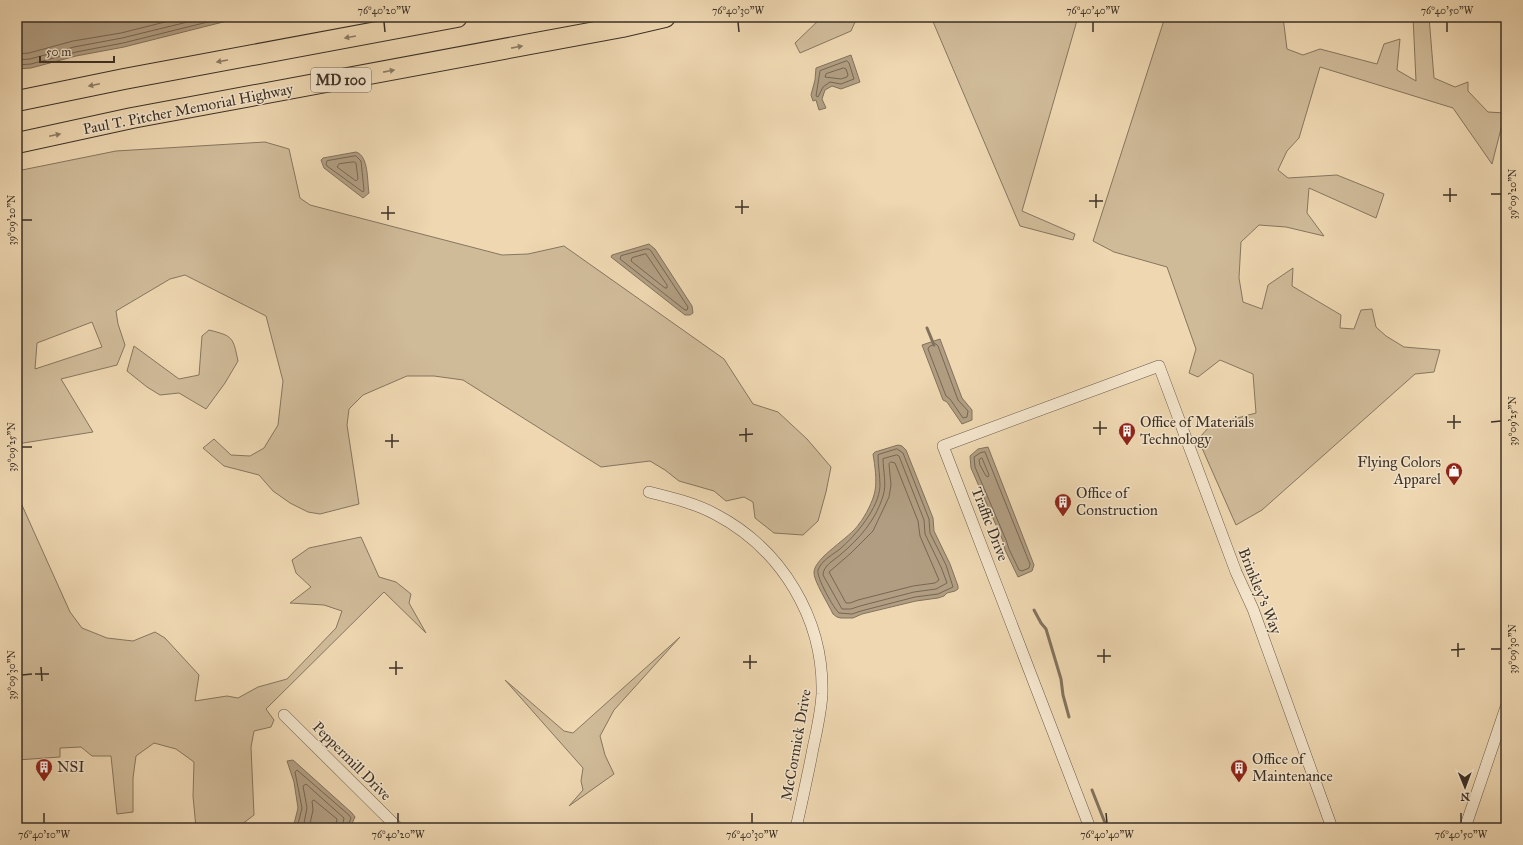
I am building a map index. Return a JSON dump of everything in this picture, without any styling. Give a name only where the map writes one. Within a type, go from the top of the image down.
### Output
[{"type":"highway","points":[[17,102],[124,79],[457,17]]},
{"type":"highway","name":"Paul T. Pitcher Memorial Highway","points":[[17,143],[132,118],[607,30],[665,17]]},
{"type":"street","name":"Traffic Drive","points":[[1090,828],[943,446],[1159,366]]},
{"type":"street","name":"Brinkley's Way","points":[[1159,366],[1236,572],[1253,609],[1332,828]]},
{"type":"street","name":"McCormick Drive","points":[[649,492],[700,507],[715,514],[741,530],[781,569],[794,587],[807,612],[819,652],[822,695],[820,717],[796,828]]},
{"type":"street","points":[[1465,828],[1506,707]]},
{"type":"street","name":"Peppermill Drive","points":[[284,715],[398,828]]},
{"type":"shaded area","points":[[822,17],[869,17],[855,22],[851,31],[800,53],[795,43]]},
{"type":"shaded area","points":[[931,17],[1078,17],[1022,211],[1075,234],[1073,240],[1020,226]]},
{"type":"shaded area","points":[[1165,17],[1283,17],[1287,49],[1303,55],[1320,49],[1377,64],[1384,44],[1400,39],[1397,70],[1416,81],[1413,17],[1429,17],[1434,78],[1455,87],[1468,82],[1468,91],[1488,112],[1505,113],[1492,164],[1453,108],[1320,67],[1299,138],[1287,151],[1278,170],[1288,178],[1337,175],[1384,194],[1376,218],[1309,188],[1307,213],[1324,236],[1286,227],[1259,225],[1241,242],[1239,278],[1243,302],[1262,309],[1268,285],[1293,268],[1292,286],[1341,315],[1340,328],[1354,329],[1361,310],[1372,309],[1376,327],[1386,336],[1404,347],[1440,350],[1434,372],[1415,374],[1262,510],[1236,525],[1198,439],[1211,425],[1256,413],[1253,374],[1220,360],[1198,377],[1189,373],[1196,349],[1167,267],[1114,252],[1093,241]]},
{"type":"shaded area","points":[[265,142],[289,149],[300,198],[310,205],[502,255],[528,254],[564,246],[724,359],[753,404],[778,412],[807,439],[831,467],[818,521],[803,535],[774,533],[755,518],[753,502],[744,497],[726,501],[714,491],[679,481],[650,461],[601,467],[463,380],[434,376],[407,376],[363,395],[349,409],[347,425],[359,504],[320,514],[308,512],[290,503],[273,491],[259,475],[224,466],[203,448],[214,439],[231,455],[250,456],[264,448],[278,425],[283,381],[266,316],[185,275],[170,279],[116,311],[118,324],[125,345],[117,365],[61,379],[93,432],[17,444],[17,171],[116,151]],"holes":[[[92,322],[102,347],[35,369],[37,343]]]},
{"type":"shaded area","points":[[209,330],[223,334],[231,339],[235,347],[238,361],[225,383],[206,409],[179,393],[160,395],[127,371],[134,346],[179,379],[199,375],[202,336]]},
{"type":"shaded area","points":[[17,494],[70,612],[82,628],[107,638],[133,641],[155,632],[165,638],[199,675],[195,701],[227,696],[238,698],[258,687],[287,679],[336,628],[342,611],[324,605],[290,603],[311,587],[296,573],[292,560],[309,548],[361,537],[379,577],[396,582],[411,594],[409,603],[426,633],[384,592],[266,709],[274,720],[271,727],[254,731],[251,747],[254,815],[237,828],[196,828],[193,796],[194,762],[176,749],[154,743],[136,756],[133,778],[133,812],[117,814],[111,756],[92,756],[81,747],[60,748],[60,757],[17,760]]},
{"type":"shaded area","points":[[680,637],[614,710],[600,736],[605,755],[614,774],[569,806],[583,790],[581,781],[583,768],[505,680],[564,731],[573,733]]},
{"type":"water","points":[[17,17],[236,17],[231,20],[124,47],[76,56],[31,68],[17,69]]},
{"type":"water","points":[[851,55],[860,82],[841,89],[832,86],[825,90],[822,99],[826,108],[819,110],[816,100],[813,101],[811,95],[815,80],[816,68]]},
{"type":"water","points":[[356,152],[363,158],[367,170],[369,193],[363,198],[324,168],[321,160],[323,158]]},
{"type":"water","points":[[649,244],[655,249],[692,306],[693,313],[690,315],[685,315],[611,257],[612,255]]},
{"type":"water","points":[[940,339],[962,398],[972,410],[972,420],[962,424],[947,402],[943,400],[922,345]]},
{"type":"water","points":[[898,445],[902,446],[906,450],[933,518],[934,531],[950,564],[958,589],[938,598],[916,601],[862,614],[853,618],[837,617],[833,614],[816,581],[814,572],[816,566],[826,554],[855,529],[869,508],[876,487],[876,473],[873,454],[875,452]]},
{"type":"water","points":[[988,447],[1034,565],[1032,571],[1018,577],[1005,550],[1003,541],[971,468],[970,456],[978,449]]},
{"type":"water","points":[[293,760],[352,813],[355,817],[350,828],[293,828],[298,808],[294,782],[287,761]]},
{"type":"waterway","points":[[927,328],[934,345]]},
{"type":"waterway","points":[[1034,610],[1046,629],[1061,679],[1063,695],[1069,717]]},
{"type":"waterway","points":[[1092,790],[1107,828]]},
{"type":"place","name":"Office of Materials Technology","points":[[1127,446]]},
{"type":"place","name":"Flying Colors Apparel","points":[[1454,486]]},
{"type":"place","name":"Office of Construction","points":[[1063,517]]},
{"type":"place","name":"NSI","points":[[44,782]]},
{"type":"place","name":"Office of Maintenance","points":[[1239,783]]}]
